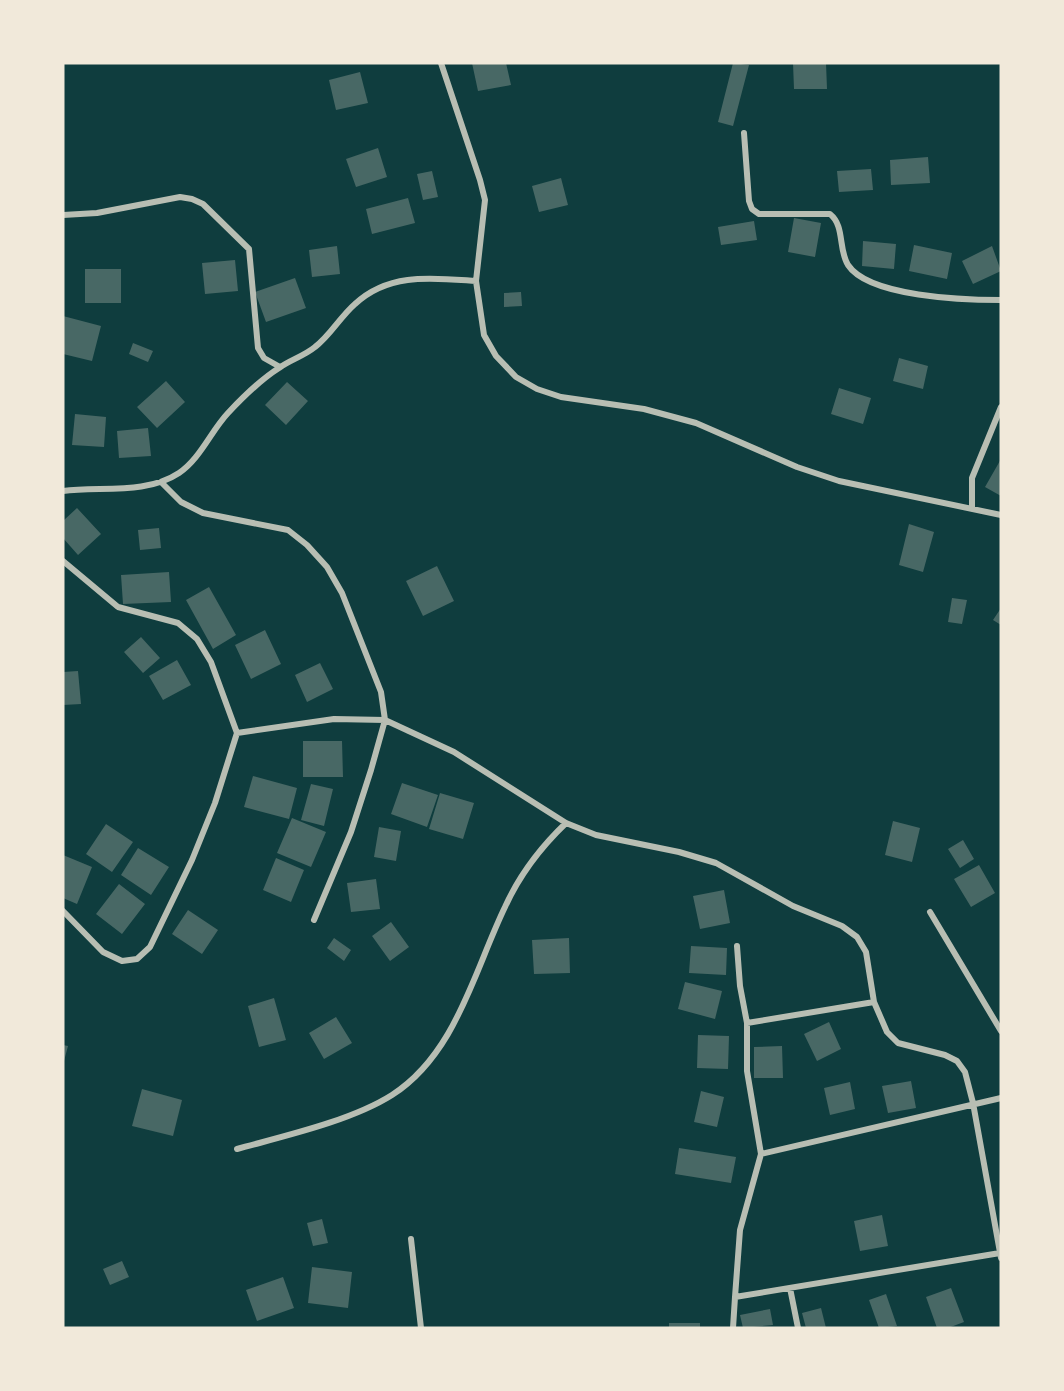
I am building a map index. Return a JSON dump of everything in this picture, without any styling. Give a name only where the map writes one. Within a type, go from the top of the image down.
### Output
[{"type":"street","points":[[441,63],[485,201],[476,281],[484,335],[496,356],[516,377],[537,389],[561,397],[644,409],[696,423],[797,467],[839,481],[1001,515]]},
{"type":"street","points":[[744,133],[749,201],[752,209],[759,214],[830,214],[838,224],[846,262],[855,273],[867,281],[942,298],[1001,300]]},
{"type":"street","points":[[63,215],[98,213],[180,197],[203,204],[249,249],[258,348],[264,358],[279,367]]},
{"type":"street","points":[[63,492],[140,486],[161,482],[179,472],[194,460],[222,419],[259,383],[279,367],[316,346],[355,303],[377,288],[403,279],[427,277],[476,281]]},
{"type":"street","points":[[972,509],[972,478],[1001,407]]},
{"type":"street","points":[[161,482],[181,502],[203,513],[288,530],[307,545],[327,567],[342,593],[381,692],[385,720],[351,832],[314,920]]},
{"type":"street","points":[[63,561],[118,607],[178,623],[197,639],[211,662],[237,733],[215,803],[192,861],[150,947],[137,959],[122,961],[103,952],[63,911]]},
{"type":"street","points":[[237,733],[334,719],[385,720],[453,752],[566,823],[596,835],[716,862],[793,906],[842,926],[857,937],[866,952],[874,1002],[887,1032],[898,1043],[945,1055],[957,1061],[965,1072],[973,1103],[1000,1256],[735,1298]]},
{"type":"street","points":[[237,1149],[328,1124],[391,1096],[415,1078],[451,1028],[470,990],[505,905],[544,844],[566,823]]},
{"type":"street","points":[[930,912],[1001,1030]]},
{"type":"street","points":[[734,1328],[740,1230],[761,1154],[747,1071],[747,1023],[740,986],[737,946]]},
{"type":"street","points":[[747,1023],[874,1002]]},
{"type":"street","points":[[761,1154],[1001,1098]]},
{"type":"street","points":[[411,1239],[421,1328]]},
{"type":"street","points":[[790,1288],[798,1328]]},
{"type":"building","points":[[472,63],[506,63],[511,85],[478,91]]},
{"type":"building","points":[[733,63],[749,65],[733,126],[718,122]]},
{"type":"building","points":[[793,63],[826,63],[827,89],[794,89]]},
{"type":"building","points":[[360,72],[368,103],[336,110],[329,80]]},
{"type":"building","points":[[378,148],[387,177],[356,187],[346,159]]},
{"type":"building","points":[[928,157],[930,183],[891,185],[890,160]]},
{"type":"building","points":[[871,169],[873,190],[839,192],[837,171]]},
{"type":"building","points":[[432,171],[438,197],[423,200],[417,174]]},
{"type":"building","points":[[561,178],[568,205],[539,212],[532,186]]},
{"type":"building","points":[[408,198],[415,223],[372,234],[366,209]]},
{"type":"building","points":[[794,218],[821,223],[815,257],[788,252]]},
{"type":"building","points":[[754,221],[757,240],[721,245],[718,227]]},
{"type":"building","points":[[863,241],[896,244],[894,269],[862,266]]},
{"type":"building","points":[[914,245],[952,253],[947,279],[909,271]]},
{"type":"building","points":[[337,246],[340,274],[312,277],[309,250]]},
{"type":"building","points":[[992,246],[1001,271],[973,284],[962,261]]},
{"type":"building","points":[[235,260],[238,291],[205,294],[202,263]]},
{"type":"building","points":[[85,269],[121,269],[121,303],[85,303]]},
{"type":"building","points":[[295,278],[306,308],[266,322],[255,292]]},
{"type":"building","points":[[521,292],[522,306],[504,307],[504,293]]},
{"type":"building","points":[[63,316],[101,326],[92,361],[63,354]]},
{"type":"building","points":[[133,343],[153,351],[148,362],[129,354]]},
{"type":"building","points":[[899,358],[928,366],[923,389],[893,381]]},
{"type":"building","points":[[166,381],[185,402],[157,428],[137,407]]},
{"type":"building","points":[[287,382],[308,401],[286,425],[265,405]]},
{"type":"building","points":[[839,388],[871,398],[863,424],[831,414]]},
{"type":"building","points":[[75,414],[106,417],[104,447],[72,445]]},
{"type":"building","points":[[148,428],[151,456],[119,458],[117,431]]},
{"type":"building","points":[[1001,459],[1001,496],[985,487]]},
{"type":"building","points":[[77,508],[101,534],[78,555],[63,538],[63,521]]},
{"type":"building","points":[[909,524],[934,532],[923,572],[899,565]]},
{"type":"building","points":[[159,528],[161,548],[140,550],[138,530]]},
{"type":"building","points":[[437,566],[454,601],[423,616],[406,581]]},
{"type":"building","points":[[169,572],[171,602],[123,604],[121,575]]},
{"type":"building","points":[[209,587],[236,635],[213,649],[186,600]]},
{"type":"building","points":[[952,598],[967,600],[962,624],[948,622]]},
{"type":"building","points":[[1001,608],[1001,625],[993,620]]},
{"type":"building","points":[[265,630],[281,664],[251,679],[235,645]]},
{"type":"building","points":[[141,637],[160,658],[143,673],[124,652]]},
{"type":"building","points":[[177,660],[191,685],[163,700],[149,676]]},
{"type":"building","points":[[320,663],[333,689],[307,702],[295,675]]},
{"type":"building","points":[[78,671],[81,704],[63,705],[63,672]]},
{"type":"building","points":[[303,741],[342,741],[343,777],[303,777]]},
{"type":"building","points":[[253,776],[297,788],[289,819],[244,807]]},
{"type":"building","points":[[402,783],[438,795],[427,827],[391,814]]},
{"type":"building","points":[[311,784],[333,789],[324,826],[301,820]]},
{"type":"building","points":[[440,793],[474,803],[463,839],[429,829]]},
{"type":"building","points":[[292,818],[326,832],[311,867],[277,853]]},
{"type":"building","points":[[893,821],[920,828],[912,862],[885,855]]},
{"type":"building","points":[[106,824],[133,842],[112,872],[86,854]]},
{"type":"building","points":[[379,827],[401,831],[396,861],[374,857]]},
{"type":"building","points":[[963,840],[974,859],[960,868],[948,849]]},
{"type":"building","points":[[138,848],[169,867],[151,895],[121,875]]},
{"type":"building","points":[[63,855],[92,867],[77,904],[63,898]]},
{"type":"building","points":[[276,858],[304,870],[291,902],[263,890]]},
{"type":"building","points":[[979,865],[995,893],[971,907],[954,879]]},
{"type":"building","points":[[376,879],[380,909],[351,912],[347,883]]},
{"type":"building","points":[[119,884],[145,904],[122,934],[96,914]]},
{"type":"building","points":[[724,890],[730,923],[700,929],[693,896]]},
{"type":"building","points":[[188,910],[218,930],[202,954],[172,934]]},
{"type":"building","points":[[391,922],[409,947],[390,961],[372,936]]},
{"type":"building","points":[[334,938],[351,950],[344,961],[327,948]]},
{"type":"building","points":[[569,938],[570,973],[534,974],[532,940]]},
{"type":"building","points":[[691,946],[727,948],[726,975],[689,973]]},
{"type":"building","points":[[685,982],[722,991],[715,1019],[678,1009]]},
{"type":"building","points":[[274,998],[286,1040],[259,1047],[248,1006]]},
{"type":"building","points":[[336,1017],[352,1043],[324,1059],[309,1033]]},
{"type":"building","points":[[829,1022],[841,1049],[817,1061],[804,1034]]},
{"type":"building","points":[[698,1035],[729,1036],[728,1069],[697,1068]]},
{"type":"building","points":[[63,1045],[68,1046],[64,1061],[63,1061]]},
{"type":"building","points":[[782,1046],[783,1078],[754,1078],[754,1047]]},
{"type":"building","points":[[911,1081],[916,1108],[888,1113],[882,1086]]},
{"type":"building","points":[[850,1082],[855,1109],[830,1115],[824,1088]]},
{"type":"building","points":[[142,1089],[182,1100],[173,1136],[132,1126]]},
{"type":"building","points":[[701,1091],[724,1097],[717,1127],[694,1122]]},
{"type":"building","points":[[679,1148],[736,1157],[731,1183],[675,1174]]},
{"type":"building","points":[[882,1215],[888,1246],[860,1251],[854,1221]]},
{"type":"building","points":[[322,1219],[328,1243],[313,1246],[307,1223]]},
{"type":"building","points":[[122,1261],[129,1277],[110,1285],[103,1269]]},
{"type":"building","points":[[312,1267],[352,1272],[348,1308],[308,1303]]},
{"type":"building","points":[[283,1277],[294,1308],[257,1321],[246,1290]]},
{"type":"building","points":[[951,1288],[964,1322],[948,1328],[937,1328],[926,1297]]},
{"type":"building","points":[[886,1294],[897,1326],[879,1328],[869,1300]]},
{"type":"building","points":[[821,1308],[826,1328],[806,1328],[802,1313]]},
{"type":"building","points":[[770,1309],[773,1325],[743,1328],[740,1315]]},
{"type":"building","points":[[669,1323],[700,1323],[700,1328],[669,1328]]}]
